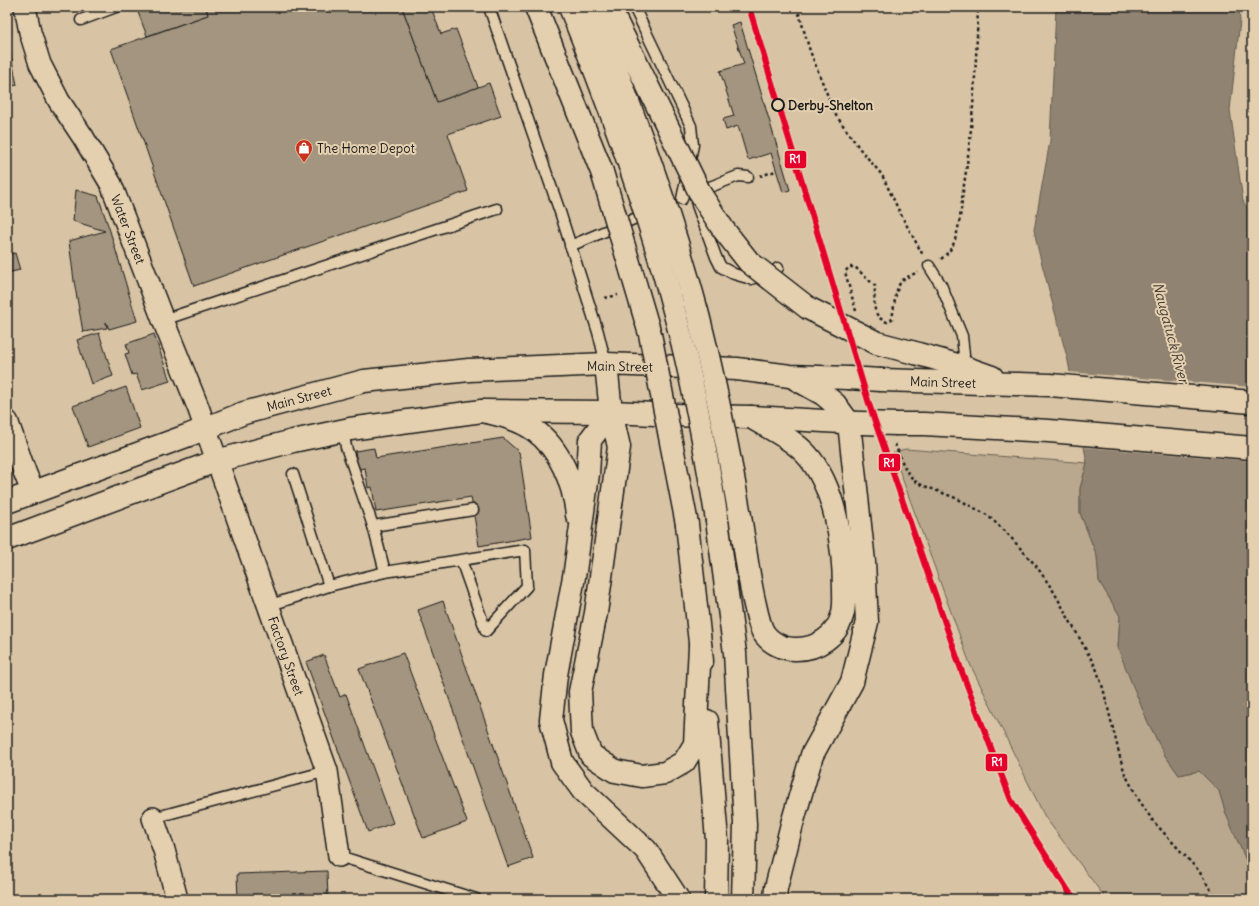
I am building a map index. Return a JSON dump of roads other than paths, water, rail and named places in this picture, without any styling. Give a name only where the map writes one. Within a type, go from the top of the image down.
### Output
[{"type":"main road","points":[[536,7],[602,172],[648,326],[687,524],[718,840],[716,899]]},
{"type":"main road","points":[[570,7],[625,150],[676,318],[700,422],[717,520],[735,653],[745,824],[742,899]]},
{"type":"main road","points":[[592,7],[640,131],[667,210],[698,314],[717,394],[740,516],[751,586],[763,631],[771,641],[780,646],[792,650],[805,649],[819,644],[830,637],[842,616],[844,602],[844,575],[841,548],[829,492],[819,472],[806,454],[789,440],[751,417]]},
{"type":"main road","points":[[609,7],[701,195],[723,229],[749,262],[808,308],[877,343],[961,366],[1010,383]]},
{"type":"main road","points":[[606,364],[611,412],[619,447],[596,613],[580,692],[582,732],[591,754],[615,771],[642,776],[665,773],[684,762],[695,744],[700,646]]},
{"type":"main road","name":"Main Street","points":[[7,502],[206,429],[244,413],[364,381],[469,370],[606,364],[737,369],[790,376],[1050,385],[1252,402]]},
{"type":"main road","points":[[775,899],[776,888],[792,824],[812,755],[852,682],[867,622],[855,423],[824,394],[790,376]]},
{"type":"main road","points":[[482,411],[514,420],[534,429],[548,441],[557,454],[569,482],[577,512],[579,538]]},
{"type":"main road","points":[[7,539],[216,461],[343,430],[482,411],[611,412],[751,417],[855,423],[924,424],[1063,432],[1252,448]]},
{"type":"main road","points":[[611,412],[590,440],[588,474],[575,571],[556,675],[551,720],[562,762],[583,791],[646,850],[678,899]]},
{"type":"main road","points":[[7,422],[33,492]]},
{"type":"street","name":"Water Street","points":[[26,7],[30,32],[40,64],[59,101],[83,137],[111,184],[198,407],[216,461]]},
{"type":"street","name":"Factory Street","points":[[216,461],[327,771],[339,856]]},
{"type":"street","points":[[153,818],[164,850],[177,899]]},
{"type":"lane","points":[[81,20],[116,7]]},
{"type":"lane","points":[[489,7],[570,246],[598,332],[606,364]]},
{"type":"lane","points":[[634,7],[682,106],[690,126],[693,145],[682,198]]},
{"type":"lane","points":[[570,246],[682,198],[738,176],[748,177]]},
{"type":"lane","points":[[693,194],[716,257],[721,266],[734,274],[751,279],[773,273],[778,268]]},
{"type":"lane","points":[[163,320],[497,209]]},
{"type":"lane","points":[[929,266],[940,285],[962,336],[964,355],[961,366]]},
{"type":"lane","points":[[343,430],[346,447],[373,526],[385,572]]},
{"type":"lane","points":[[293,474],[329,586]]},
{"type":"lane","points":[[373,526],[473,510]]},
{"type":"lane","points":[[268,606],[329,586],[385,572],[461,560],[525,550],[527,586],[486,631],[461,560]]},
{"type":"lane","points":[[153,818],[327,771]]},
{"type":"lane","points":[[339,856],[476,899]]},
{"type":"water","name":"Naugatuck River","points":[[1056,7],[1239,7],[1240,21],[1230,110],[1243,201],[1252,217],[1252,874],[1226,814],[1219,791],[1199,771],[1179,775],[1164,754],[1147,720],[1118,648],[1120,616],[1099,581],[1097,556],[1080,513],[1080,489],[1087,463],[1068,361],[1034,230],[1050,141]]},
{"type":"place","name":"Derby-Shelton","points":[[778,105]]},
{"type":"place","name":"The Home Depot","points":[[304,163]]}]
